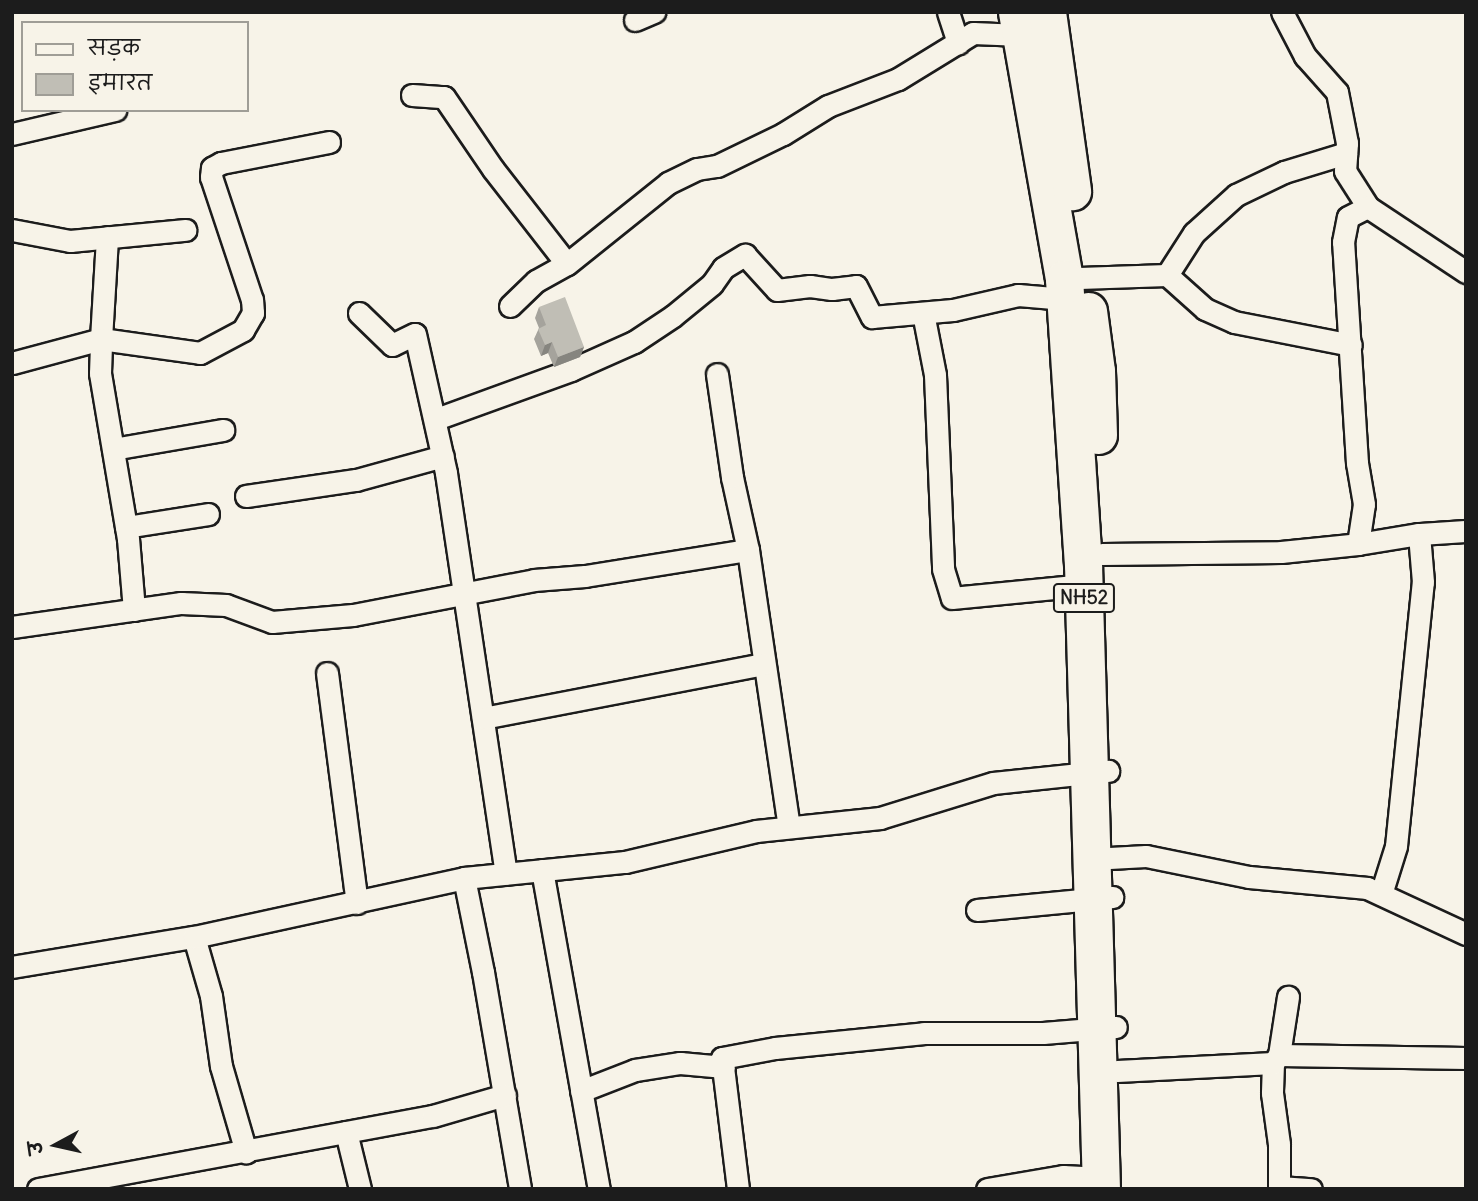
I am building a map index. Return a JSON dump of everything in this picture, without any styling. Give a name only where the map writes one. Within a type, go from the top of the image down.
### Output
[{"type":"highway","name":"NH52","points":[[1028,20],[1076,285],[1096,371],[1093,570],[1108,1185]]},
{"type":"highway","name":"NH52","points":[[1106,1027],[1117,1071],[1108,1185]]},
{"type":"street","points":[[948,12],[958,43]]},
{"type":"street","points":[[1282,12],[1306,56],[1337,92],[1346,153],[1345,171],[1368,207],[1466,272]]},
{"type":"street","points":[[510,306],[536,281],[567,264],[668,183],[697,169],[717,166],[783,134],[828,106],[898,79],[973,33],[1028,20]]},
{"type":"street","points":[[412,95],[444,97],[493,169],[567,264]]},
{"type":"street","points":[[12,134],[106,112]]},
{"type":"street","points":[[12,363],[101,340],[200,353],[243,330],[253,313],[252,300],[211,177],[212,168],[221,163],[329,142]]},
{"type":"street","points":[[1167,275],[1194,233],[1236,195],[1284,172],[1346,153]]},
{"type":"street","points":[[1358,544],[1364,504],[1357,463],[1343,242],[1348,218],[1368,207]]},
{"type":"street","points":[[12,230],[70,241],[184,230]]},
{"type":"street","points":[[107,237],[100,373],[126,527],[134,610]]},
{"type":"street","points":[[436,419],[571,370],[634,342],[673,316],[712,284],[723,268],[745,255],[777,290],[810,286],[832,289],[856,286],[872,317],[923,313],[1076,285],[1167,275],[1205,309],[1234,322],[1351,345]]},
{"type":"street","points":[[359,313],[392,345],[415,334],[443,456],[506,874]]},
{"type":"street","points":[[923,313],[935,375],[943,569],[953,598],[1093,570],[1466,531]]},
{"type":"street","points":[[716,374],[732,477],[759,614],[763,664],[789,827]]},
{"type":"street","points":[[113,449],[223,430]]},
{"type":"street","points":[[246,496],[356,480],[443,456]]},
{"type":"street","points":[[126,527],[208,514]]},
{"type":"street","points":[[1381,894],[1396,846],[1423,582],[1419,534]]},
{"type":"street","points":[[12,627],[181,603],[226,605],[272,622],[353,615],[534,580],[585,576],[748,550]]},
{"type":"street","points":[[482,718],[763,664]]},
{"type":"street","points":[[327,673],[357,903]]},
{"type":"street","points":[[12,967],[194,937],[464,878],[625,862],[755,831],[880,818],[993,783],[1098,772]]},
{"type":"street","points":[[1101,860],[1146,856],[1249,877],[1367,888],[1466,934]]},
{"type":"street","points":[[542,870],[564,981],[599,1189]]},
{"type":"street","points":[[464,878],[520,1189]]},
{"type":"street","points":[[977,910],[1102,898]]},
{"type":"street","points":[[194,937],[211,996],[221,1066],[246,1152]]},
{"type":"street","points":[[1288,997],[1272,1093],[1279,1144],[1279,1188],[1311,1189]]},
{"type":"street","points":[[738,1189],[722,1058],[800,1045],[924,1033],[1030,1033],[1106,1027]]},
{"type":"street","points":[[1117,1071],[1276,1059],[1466,1058]]},
{"type":"street","points":[[581,1091],[635,1070],[680,1063],[723,1067]]},
{"type":"street","points":[[38,1189],[153,1180],[246,1152],[433,1116],[505,1095]]},
{"type":"street","points":[[346,1132],[360,1189]]},
{"type":"street","points":[[987,1189],[1063,1176],[1108,1185]]},
{"type":"building","points":[[565,297],[584,347],[558,357],[552,342],[545,345],[538,329],[546,325],[539,307]]}]
